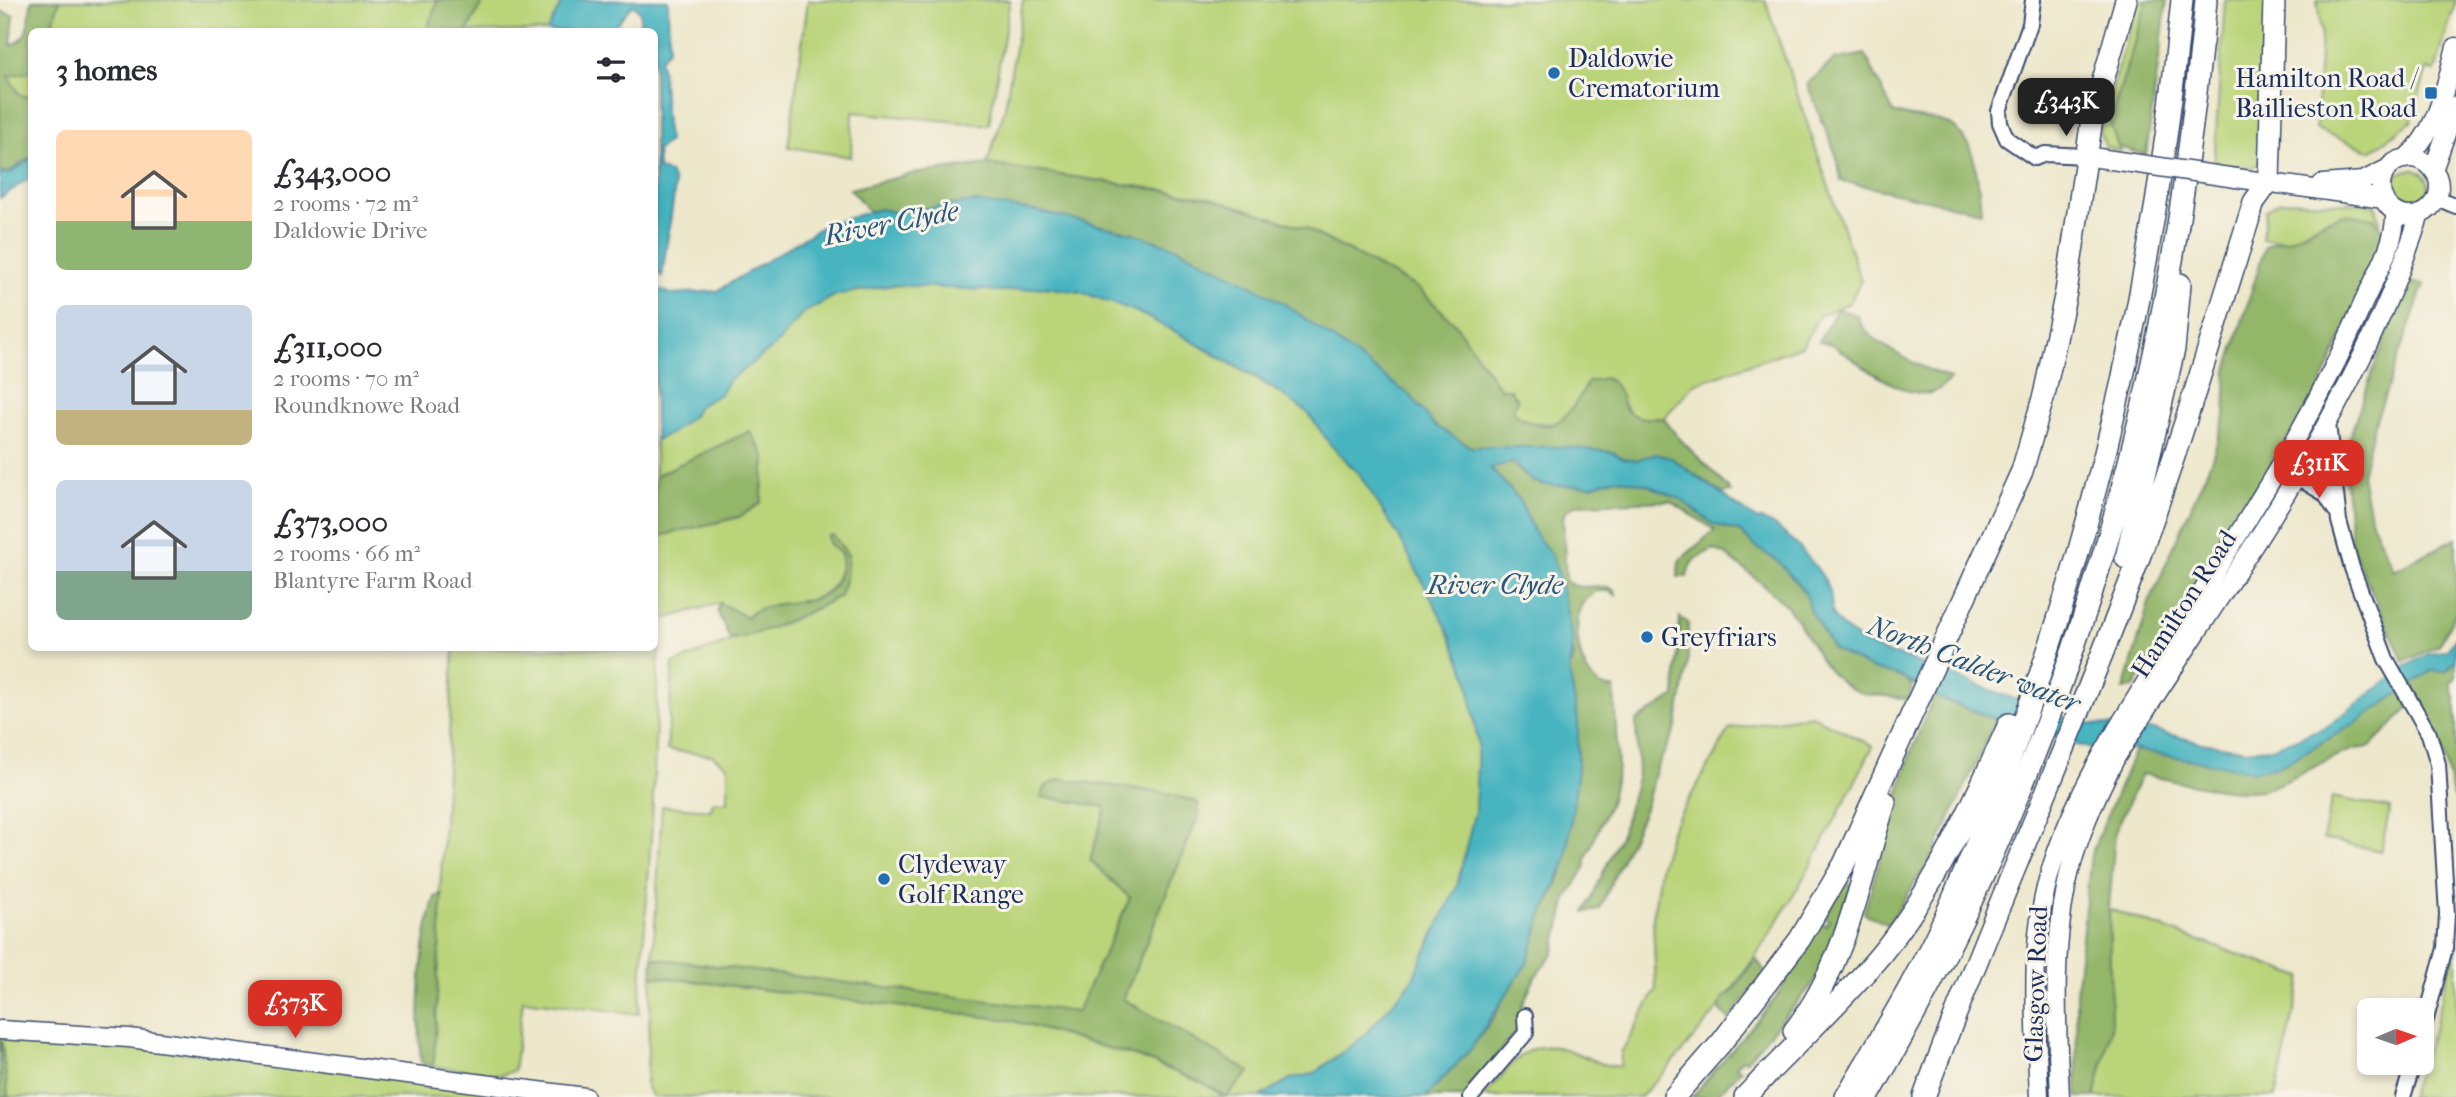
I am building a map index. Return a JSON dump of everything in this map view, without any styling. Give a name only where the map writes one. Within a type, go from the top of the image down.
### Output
[{"type":"highway","points":[[1674,1097],[1721,1043],[1800,939],[1844,863],[2022,471],[2040,408],[2066,292],[2092,119],[2126,0]]},
{"type":"highway","points":[[1868,1097],[1963,922],[2037,748],[2032,707],[2108,450],[2142,295],[2166,140],[2182,0]]},
{"type":"highway","points":[[2102,650],[2174,349],[2206,0]]},
{"type":"highway","points":[[1924,1097],[1965,987],[2139,557],[2180,440],[2254,202],[2269,181],[2274,0]]},
{"type":"highway","points":[[1745,1097],[1861,977],[1909,916],[1947,856],[2015,727],[2032,707],[2114,514],[2154,353],[2183,195],[2203,30]]},
{"type":"highway","points":[[1745,1097],[1801,1021],[1825,977],[1854,907],[1908,726]]},
{"type":"highway","points":[[1846,1097],[1948,910],[2015,727]]},
{"type":"main road","points":[[2308,187],[2363,181],[2405,159],[2421,146],[2430,131],[2456,50]]},
{"type":"main road","points":[[2085,156],[2308,187],[2390,205],[2410,216],[2428,210],[2437,198],[2439,187],[2434,170],[2456,106]]},
{"type":"main road","points":[[2405,159],[2422,161],[2434,170]]},
{"type":"main road","points":[[2389,168],[2382,184],[2390,205]]},
{"type":"main road","name":"Hamilton Road","points":[[2132,719],[2283,499],[2312,412],[2385,254],[2395,224],[2390,205]]},
{"type":"main road","name":"Hamilton Road","points":[[2132,719],[2237,536],[2328,423],[2381,315],[2420,214]]},
{"type":"main road","points":[[2296,463],[2334,475]]},
{"type":"main road","points":[[2108,758],[2132,719]]},
{"type":"main road","name":"Glasgow Road","points":[[2039,1097],[2034,979],[2042,908],[2061,841],[2108,758]]},
{"type":"main road","name":"Glasgow Road","points":[[2060,1097],[2056,982],[2066,886],[2108,758]]},
{"type":"main road","points":[[0,1030],[129,1038],[584,1097]]},
{"type":"street","points":[[2033,0],[2030,24],[2000,111],[2003,132],[2012,145],[2035,158],[2045,154],[2085,156]]},
{"type":"street","points":[[2437,198],[2456,206]]},
{"type":"street","points":[[2328,423],[2339,521]]},
{"type":"street","points":[[2296,463],[2332,503],[2352,568],[2386,659],[2429,734],[2438,764],[2447,914],[2445,948],[2432,998]]},
{"type":"street","points":[[2283,499],[2301,491],[2321,491]]},
{"type":"street","points":[[1471,1097],[1526,1033],[1525,1016]]},
{"type":"street","points":[[2403,1097],[2410,1075]]},
{"type":"green space","points":[[32,0],[60,0],[50,28],[28,28],[28,73],[8,76],[20,95],[28,97],[28,159],[7,173],[0,170],[0,11],[14,16],[11,45],[22,38],[29,20]]},
{"type":"green space","points":[[60,0],[438,0],[427,28],[50,28]]},
{"type":"green space","points":[[438,0],[484,0],[469,28],[427,28]]},
{"type":"green space","points":[[484,0],[563,0],[549,28],[469,28]]},
{"type":"green space","points":[[808,0],[1010,0],[989,125],[853,112],[851,157],[788,147]]},
{"type":"green space","points":[[1023,0],[1765,0],[1861,281],[1849,303],[1819,316],[1802,346],[1694,384],[1664,418],[1644,418],[1632,414],[1624,405],[1616,387],[1554,424],[1525,422],[1513,412],[1517,399],[1509,389],[1500,389],[1455,324],[1418,288],[1305,228],[1208,197],[987,164],[1005,108]]},
{"type":"green space","points":[[2138,0],[2147,0],[2110,123],[2120,151],[2106,147],[2099,132]]},
{"type":"green space","points":[[2147,0],[2167,0],[2146,155],[2118,147],[2110,123]]},
{"type":"green space","points":[[2225,0],[2269,0],[2261,162],[2252,168],[2214,164]]},
{"type":"green space","points":[[2317,0],[2456,0],[2435,71],[2427,69],[2411,122],[2371,151],[2316,129],[2321,32]]},
{"type":"green space","points":[[1865,54],[1893,112],[1936,120],[1950,125],[1960,133],[1973,156],[1981,212],[1841,181],[1836,154],[1807,84],[1834,60]]},
{"type":"green space","points":[[28,72],[28,97],[20,95],[7,76]]},
{"type":"green space","points":[[987,164],[1208,197],[1305,228],[1418,288],[1455,324],[1500,389],[1509,389],[1517,399],[1513,412],[1527,421],[1549,425],[1558,421],[1574,405],[1588,382],[1604,378],[1613,383],[1623,404],[1633,415],[1664,418],[1678,437],[1731,492],[1722,493],[1671,458],[1636,460],[1623,458],[1612,452],[1565,447],[1471,447],[1447,436],[1410,396],[1285,304],[1177,248],[1133,233],[1035,211],[975,202],[895,212],[879,209],[870,212],[850,189],[911,174]]},
{"type":"green space","points":[[2411,170],[2423,176],[2429,188],[2423,200],[2411,206],[2399,200],[2393,188],[2399,176]]},
{"type":"green space","points":[[2280,201],[2371,204],[2376,207],[2380,223],[2378,226],[2328,219],[2288,240],[2262,239],[2266,210]]},
{"type":"green space","points":[[2344,214],[2374,218],[2385,234],[2383,245],[2318,391],[2134,687],[2124,690],[2149,603],[2211,461],[2225,416],[2227,371],[2265,247],[2292,238]]},
{"type":"green space","points":[[2405,282],[2424,284],[2374,426],[2362,475],[2371,522],[2394,570],[2456,538],[2456,612],[2439,645],[2404,662],[2352,549],[2343,455]]},
{"type":"green space","points":[[893,285],[1004,291],[1045,287],[1081,292],[1135,311],[1288,398],[1308,413],[1330,444],[1360,475],[1399,537],[1445,624],[1468,678],[1478,744],[1475,811],[1457,886],[1411,982],[1363,1037],[1313,1074],[1290,1079],[1260,1097],[1226,1097],[1249,1072],[1123,999],[1199,814],[1042,797],[1107,807],[1130,898],[1077,1013],[653,958],[662,806],[711,810],[713,801],[728,802],[728,767],[712,755],[667,750],[673,664],[840,596],[848,555],[829,543],[842,555],[839,574],[831,587],[820,596],[744,617],[720,603],[660,620],[652,823],[639,1014],[523,1000],[514,1071],[499,1075],[430,1066],[454,651],[658,651],[658,536],[739,517],[761,503],[765,458],[750,432],[658,475],[658,439],[670,434],[697,407],[720,394],[728,381],[775,346],[803,313],[836,295]]},
{"type":"green space","points":[[1837,309],[1857,315],[1871,335],[1897,354],[1951,379],[1934,392],[1909,391],[1880,377],[1831,344],[1819,341]]},
{"type":"green space","points":[[750,431],[765,457],[761,503],[739,517],[658,536],[658,475]]},
{"type":"green space","points":[[1509,462],[1532,481],[1546,485],[1591,486],[1617,478],[1645,484],[1680,499],[1713,524],[1741,532],[1753,545],[1779,562],[1806,594],[1810,610],[1833,649],[1870,668],[1902,677],[1913,686],[1908,700],[1864,694],[1850,688],[1821,660],[1787,607],[1725,554],[1713,549],[1692,562],[1687,577],[1678,577],[1679,561],[1715,530],[1670,501],[1577,504],[1566,511],[1563,517],[1566,581],[1578,586],[1611,588],[1616,595],[1609,591],[1596,591],[1582,605],[1577,623],[1579,648],[1587,672],[1594,681],[1614,688],[1618,768],[1611,800],[1586,858],[1586,866],[1567,898],[1554,952],[1535,977],[1522,1006],[1518,1028],[1465,1097],[1426,1097],[1470,1050],[1495,1016],[1562,874],[1578,769],[1578,721],[1569,669],[1573,657],[1551,554],[1535,534],[1519,499],[1490,468]]},
{"type":"green space","points":[[833,535],[848,555],[846,578],[840,596],[771,628],[730,639],[717,611],[720,603],[746,617],[760,609],[819,597],[831,589],[839,576],[842,555],[829,543],[828,536]]},
{"type":"green space","points":[[1680,617],[1688,623],[1688,664],[1676,728],[1657,767],[1645,809],[1599,910],[1585,912],[1622,832],[1638,775],[1636,721],[1675,696]]},
{"type":"green space","points":[[2456,658],[2456,677],[2450,684],[2456,700],[2456,796],[2453,797],[2438,739],[2412,684],[2431,671],[2445,671]]},
{"type":"green space","points":[[2401,691],[2410,707],[2370,747],[2343,753],[2265,789],[2238,791],[2142,774],[2115,832],[2109,909],[2111,1027],[2095,1097],[2077,1097],[2076,993],[2091,854],[2135,750],[2252,770],[2280,766],[2355,724]]},
{"type":"green space","points":[[1934,696],[1996,720],[1933,855],[1888,925],[1864,913],[1910,754]]},
{"type":"green space","points":[[1811,715],[1873,746],[1823,843],[1771,932],[1743,975],[1678,1057],[1640,1097],[1484,1097],[1515,1061],[1536,1048],[1549,1046],[1565,1049],[1601,1063],[1620,1066],[1621,1053],[1656,990],[1653,918],[1660,868],[1672,828],[1730,729]]},
{"type":"green space","points":[[1059,779],[1161,792],[1198,802],[1199,814],[1123,999],[1250,1072],[1226,1097],[1203,1083],[1138,1057],[1010,1020],[652,976],[653,958],[1077,1012],[1130,898],[1090,860],[1106,807],[1041,797],[1046,786]]},
{"type":"green space","points":[[2332,797],[2390,808],[2381,851],[2323,839]]},
{"type":"green space","points":[[1844,883],[1852,885],[1813,984],[1746,1061],[1742,1059],[1736,1067],[1741,1070],[1715,1097],[1692,1097],[1775,999],[1821,923],[1826,925],[1829,920],[1824,917]]},
{"type":"green space","points":[[442,894],[434,1062],[430,1066],[421,1062],[421,979],[430,916],[435,897]]},
{"type":"green space","points":[[2109,909],[2302,977],[2275,1097],[2095,1097],[2111,1027]]},
{"type":"green space","points":[[2456,942],[2456,1097],[2409,1097],[2417,1075],[2434,1075],[2435,1025]]},
{"type":"green space","points":[[1756,958],[1765,972],[1729,1020],[1719,1009],[1722,999],[1731,993]]},
{"type":"green space","points":[[652,976],[1010,1020],[1138,1057],[1204,1083],[1223,1097],[653,1097],[646,1086]]},
{"type":"green space","points":[[1,1036],[95,1040],[547,1097],[8,1097]]},
{"type":"green space","points":[[1,1036],[8,1097],[0,1097]]},
{"type":"water","points":[[563,0],[668,0],[669,48],[660,60],[669,141],[658,150],[658,28],[640,28],[640,11],[632,5],[613,28],[549,28]]},
{"type":"water","points":[[28,161],[28,179],[0,198],[0,173],[9,174]]},
{"type":"water","points":[[658,169],[670,173],[674,182],[662,276],[658,274]]},
{"type":"water","name":"River Clyde","points":[[975,202],[1035,211],[1133,233],[1177,248],[1285,304],[1411,396],[1434,425],[1471,447],[1565,447],[1612,452],[1623,458],[1636,460],[1655,454],[1671,458],[1756,519],[1776,527],[1788,537],[1810,560],[1826,583],[1831,594],[1832,614],[1837,621],[1863,641],[1883,652],[2079,723],[2149,729],[2202,743],[2246,750],[2272,748],[2328,726],[2405,667],[2428,654],[2447,650],[2456,638],[2456,660],[2446,671],[2431,671],[2356,723],[2280,766],[2253,771],[2137,750],[2092,749],[2022,729],[1934,696],[1902,677],[1870,668],[1833,649],[1810,610],[1806,594],[1779,562],[1753,545],[1741,532],[1713,524],[1680,499],[1645,484],[1617,478],[1591,486],[1546,485],[1532,481],[1514,462],[1490,468],[1519,499],[1535,534],[1551,554],[1559,575],[1573,641],[1569,669],[1578,721],[1578,769],[1566,860],[1542,916],[1527,963],[1470,1050],[1426,1097],[1260,1097],[1290,1079],[1313,1074],[1363,1037],[1411,982],[1457,886],[1475,811],[1478,744],[1468,678],[1445,624],[1399,537],[1360,475],[1330,444],[1308,413],[1263,381],[1174,331],[1135,311],[1081,292],[1045,287],[1004,291],[893,285],[836,295],[803,313],[775,346],[728,381],[720,394],[697,407],[694,415],[670,434],[658,439],[658,289],[671,294],[717,291],[825,225],[879,209],[895,212]]},
{"type":"place","name":"Daldowie Crematorium","points":[[1554,73]]},
{"type":"place","name":"Hamilton Road / Baillieston Road","points":[[2431,93]]},
{"type":"place","name":"Greyfriars","points":[[1647,637]]},
{"type":"place","name":"Clydeway Golf Range","points":[[884,879]]},
{"type":"water label","name":"North Calder water","points":[[1974,664]]}]
